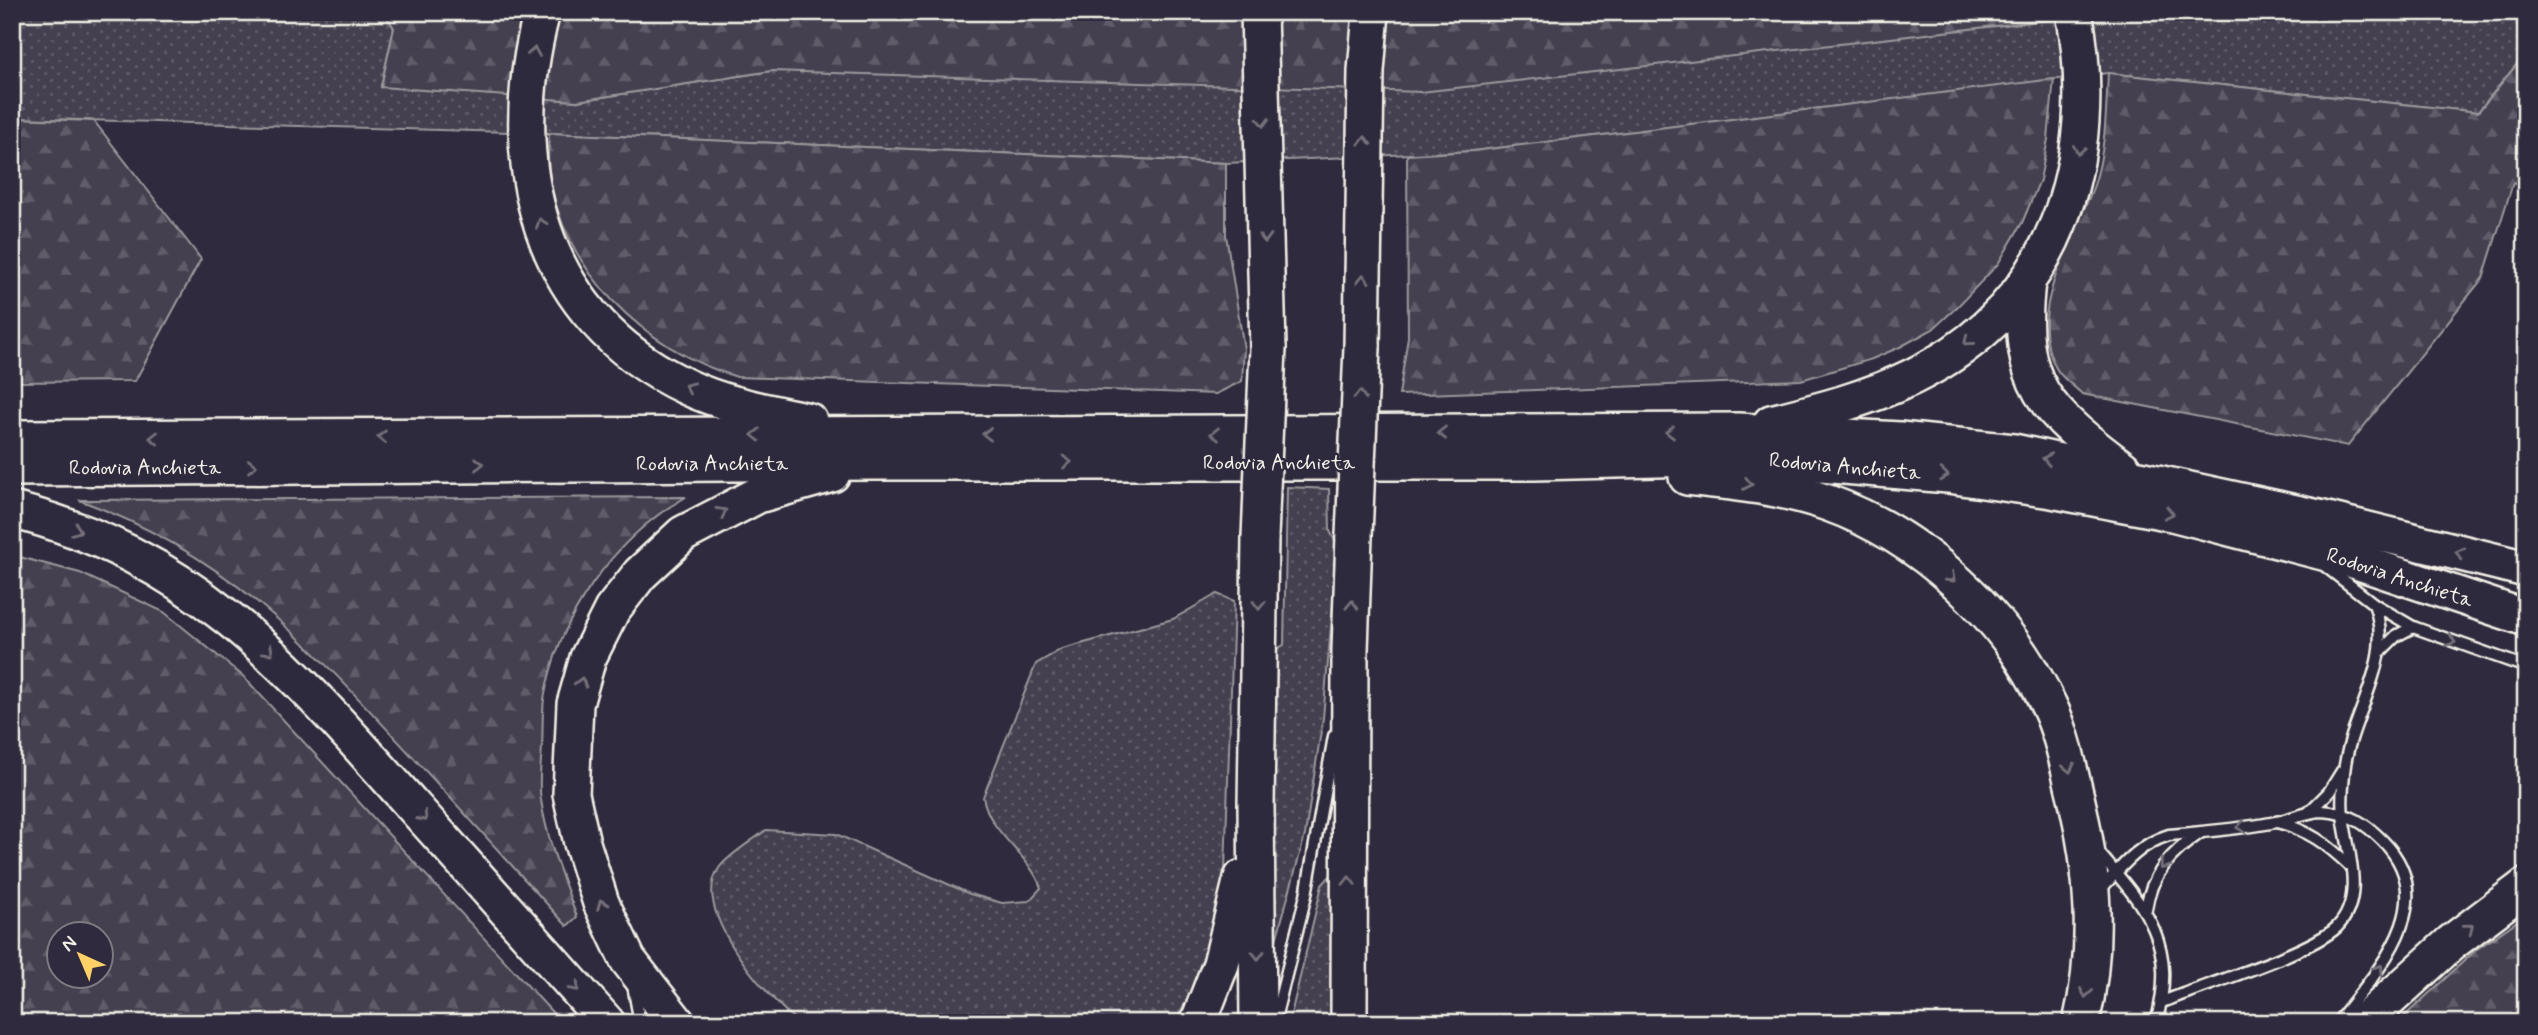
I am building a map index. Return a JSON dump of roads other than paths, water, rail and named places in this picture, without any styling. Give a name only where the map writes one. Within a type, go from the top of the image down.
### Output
[{"type":"highway","points":[[542,12],[528,93],[526,140],[535,208],[558,265],[578,296],[628,350],[655,369],[712,397],[875,448]]},
{"type":"highway","points":[[1258,1023],[1256,805],[1260,537],[1268,348],[1259,12]]},
{"type":"highway","points":[[1349,1023],[1350,650],[1362,347],[1366,71],[1371,12]]},
{"type":"highway","points":[[1738,431],[1860,399],[1914,376],[1959,348],[2002,312],[2027,282],[2050,243],[2075,174],[2083,113],[2076,23]]},
{"type":"highway","points":[[2027,282],[2024,334],[2034,383],[2044,401],[2075,433],[2131,475]]},
{"type":"highway","name":"Rodovia Anchieta","points":[[12,468],[1738,431],[1900,440],[2014,452],[2131,475],[2526,569]]},
{"type":"highway","name":"Rodovia Anchieta","points":[[12,438],[875,448],[1534,462],[1740,457],[1948,475],[2172,513],[2350,559],[2526,618]]},
{"type":"highway","points":[[677,1023],[628,960],[601,903],[571,794],[575,704],[588,658],[612,610],[640,574],[683,534],[758,495],[875,448]]},
{"type":"highway","points":[[1534,462],[1735,482],[1828,503],[1910,545],[1948,574],[1976,603],[2027,667],[2049,705],[2065,747],[2085,836],[2105,884],[2081,1023]]},
{"type":"highway","points":[[12,510],[81,531],[118,547],[203,597],[251,634],[325,708],[607,1023]]},
{"type":"highway","points":[[1198,1023],[1236,914],[1256,805]]},
{"type":"highway","points":[[2363,1023],[2451,943],[2526,886]]},
{"type":"highway","points":[[1349,923],[1364,1023]]},
{"type":"lane","points":[[2289,543],[2374,604],[2413,627],[2526,667]]},
{"type":"lane","points":[[2308,813],[2329,792],[2344,768],[2380,652],[2380,626],[2374,604]]},
{"type":"lane","points":[[2380,652],[2396,636],[2413,627]]},
{"type":"lane","points":[[1274,1023],[1306,895],[1350,650]]},
{"type":"lane","points":[[2162,1002],[2316,942],[2336,927],[2351,904],[2353,882],[2343,814],[2344,768]]},
{"type":"lane","points":[[2146,909],[2105,884],[2152,840],[2277,822],[2308,813],[2343,814],[2361,821],[2390,849],[2406,880],[2406,916],[2390,953],[2337,1023]]},
{"type":"lane","points":[[2277,822],[2322,839],[2350,866]]},
{"type":"lane","points":[[2156,1023],[2165,979],[2162,957],[2146,909],[2160,870],[2173,853],[2200,832]]},
{"type":"lane","points":[[628,960],[640,1023]]}]
